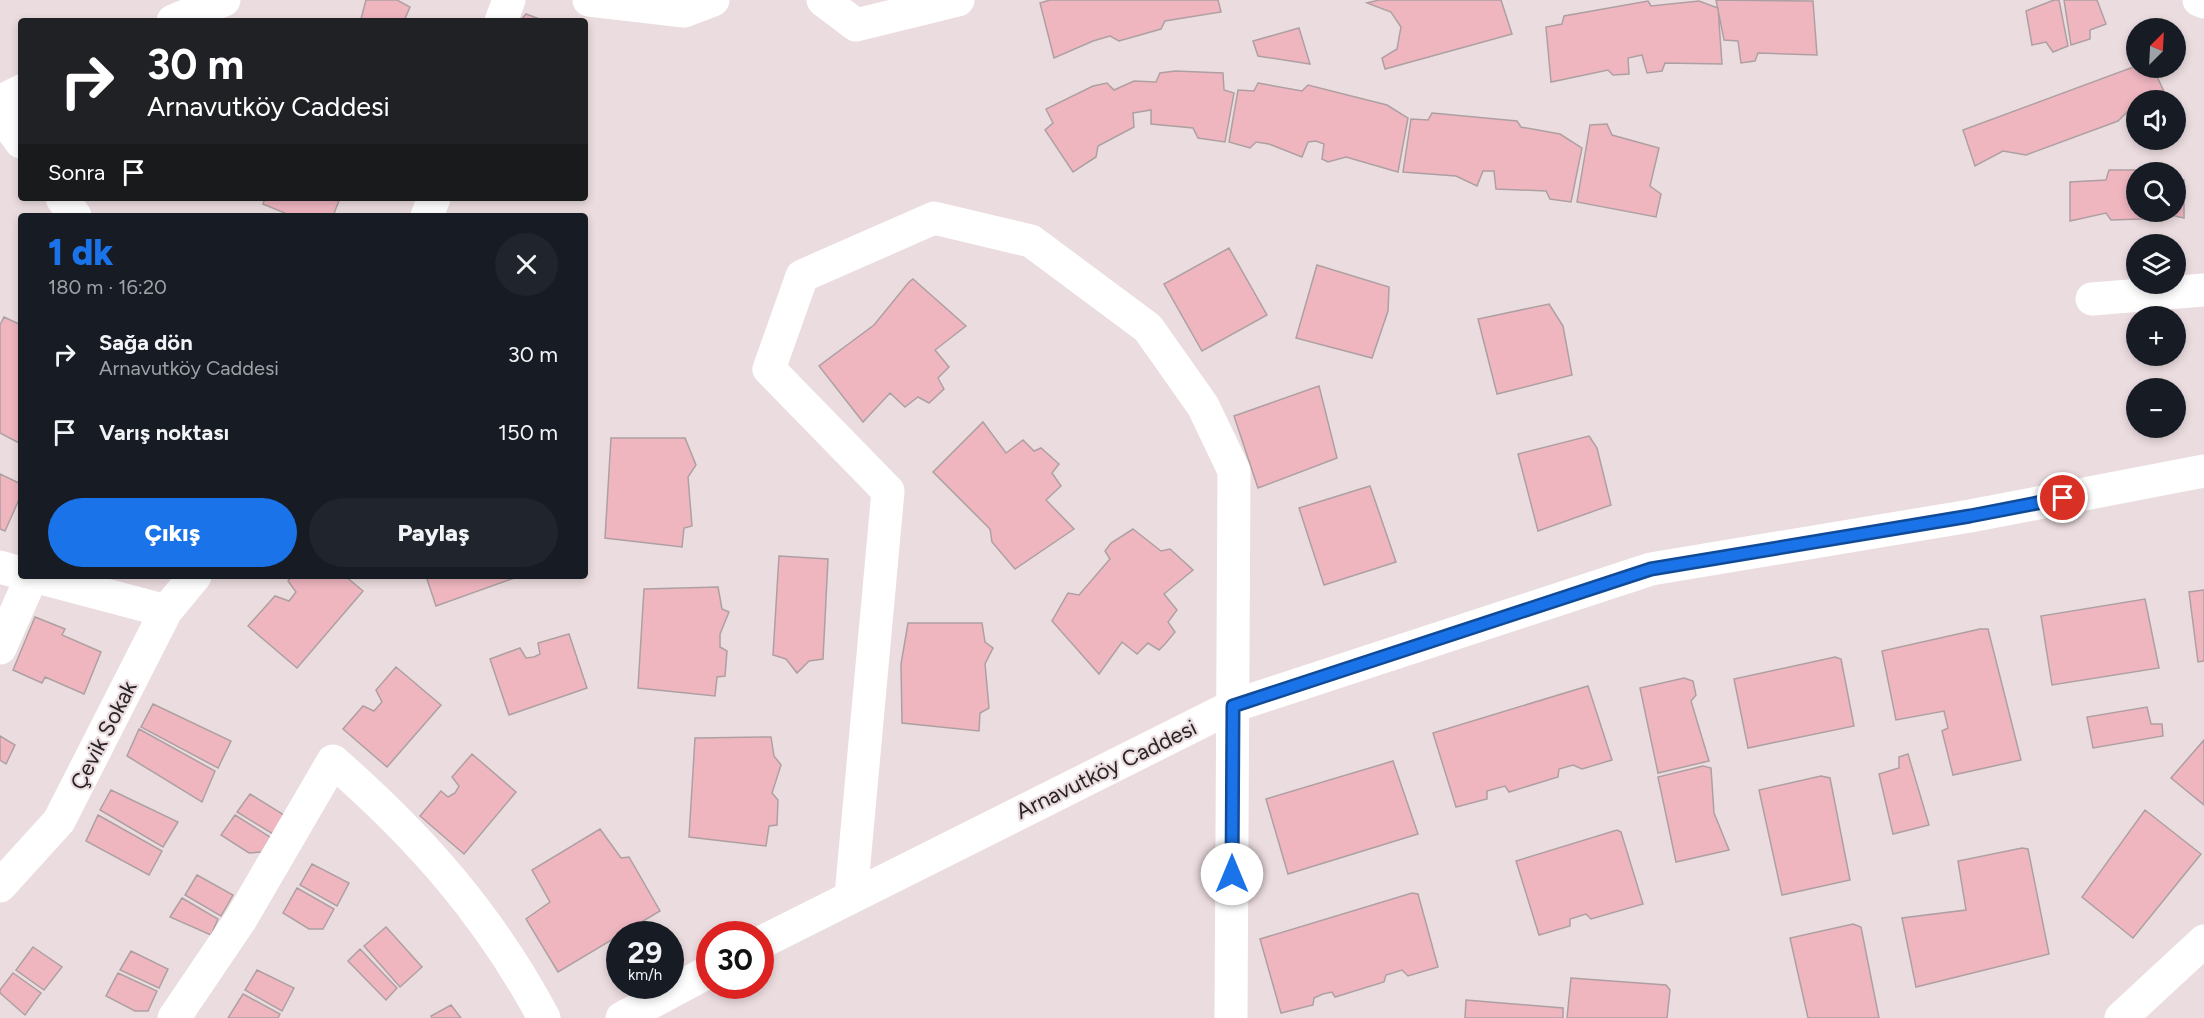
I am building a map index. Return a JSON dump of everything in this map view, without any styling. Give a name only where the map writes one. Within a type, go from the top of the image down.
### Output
[{"type":"street","points":[[180,18],[224,0]]},
{"type":"street","points":[[502,18],[509,0]]},
{"type":"street","points":[[589,0],[684,11],[713,0]]},
{"type":"street","points":[[823,0],[856,25],[958,0]]},
{"type":"street","points":[[2199,0],[2204,2]]},
{"type":"street","points":[[0,102],[18,93]]},
{"type":"street","points":[[0,113],[18,138]]},
{"type":"street","points":[[851,896],[888,491],[769,369],[802,276],[934,218],[1031,241],[1148,328],[1203,406],[1234,471],[1231,1018]]},
{"type":"street","points":[[2092,299],[2204,290]]},
{"type":"street","name":"Arnavutköy Caddesi","points":[[774,936],[1233,706],[1651,569],[1970,516],[2204,471]]},
{"type":"street","points":[[0,567],[18,572]]},
{"type":"street","points":[[0,648],[32,579]]},
{"type":"street","points":[[45,579],[166,610]]},
{"type":"street","name":"Çevik Sokak","points":[[0,886],[59,821],[166,610],[192,579]]},
{"type":"street","points":[[174,1018],[241,919],[333,761],[419,842],[458,887],[496,939],[544,1018]]},
{"type":"street","points":[[2121,1018],[2204,941]]},
{"type":"street","points":[[622,1018],[696,978]]},
{"type":"building","points":[[366,0],[397,0],[410,7],[405,18],[361,18]]},
{"type":"building","points":[[1050,0],[1218,0],[1221,12],[1165,21],[1161,29],[1119,41],[1110,36],[1054,58],[1040,3]]},
{"type":"building","points":[[1379,0],[1501,0],[1512,34],[1385,69],[1382,58],[1397,49],[1401,27],[1391,12],[1367,3]]},
{"type":"building","points":[[1716,0],[1813,1],[1817,55],[1758,53],[1755,61],[1741,63],[1738,41],[1724,40]]},
{"type":"building","points":[[2059,0],[2068,46],[2053,52],[2046,42],[2032,45],[2026,11]]},
{"type":"building","points":[[2064,0],[2097,0],[2106,24],[2090,30],[2090,39],[2071,45]]},
{"type":"building","points":[[1648,1],[1651,6],[1699,1],[1718,8],[1722,64],[1665,63],[1662,71],[1647,73],[1642,55],[1628,58],[1629,74],[1613,75],[1608,70],[1551,82],[1546,27],[1562,24],[1564,16]]},
{"type":"building","points":[[526,14],[537,18],[523,18]]},
{"type":"building","points":[[1299,28],[1310,64],[1258,56],[1253,41]]},
{"type":"building","points":[[2126,70],[2126,78],[2158,78],[2163,90],[2126,90],[2126,113],[2118,121],[2026,155],[2003,151],[1975,166],[1963,130]]},
{"type":"building","points":[[1175,71],[1223,73],[1224,90],[1234,93],[1225,142],[1198,138],[1193,128],[1151,124],[1151,110],[1133,113],[1134,127],[1098,146],[1096,157],[1073,172],[1045,130],[1053,123],[1046,109],[1093,86],[1107,83],[1114,90],[1134,81],[1156,82],[1160,73]]},
{"type":"building","points":[[1258,83],[1302,91],[1308,85],[1387,105],[1408,118],[1398,172],[1346,157],[1328,162],[1322,159],[1324,144],[1316,141],[1308,142],[1302,157],[1269,144],[1256,142],[1250,148],[1229,142],[1238,90],[1254,91]]},
{"type":"building","points":[[1432,113],[1517,121],[1521,127],[1560,134],[1582,148],[1571,202],[1550,199],[1546,191],[1496,189],[1494,171],[1483,171],[1477,186],[1456,176],[1403,172],[1411,119],[1428,120]]},
{"type":"building","points":[[1607,124],[1612,135],[1659,148],[1650,186],[1661,194],[1656,217],[1577,202],[1590,125]]},
{"type":"building","points":[[2109,170],[2126,170],[2126,220],[2111,220],[2106,213],[2070,221],[2070,182],[2106,180]]},
{"type":"building","points":[[264,201],[339,201],[334,213],[285,213],[263,204]]},
{"type":"building","points":[[1229,248],[1267,315],[1202,351],[1164,284]]},
{"type":"building","points":[[1317,265],[1389,287],[1388,311],[1372,358],[1296,338]]},
{"type":"building","points":[[913,279],[966,326],[935,350],[949,367],[938,378],[944,389],[929,403],[918,397],[905,407],[890,393],[863,422],[819,366],[874,325]]},
{"type":"building","points":[[1549,304],[1563,326],[1572,375],[1497,394],[1478,319]]},
{"type":"building","points":[[4,317],[18,324],[18,442],[0,433],[0,325]]},
{"type":"building","points":[[1319,386],[1337,458],[1258,488],[1234,416]]},
{"type":"building","points":[[983,422],[1006,453],[1023,440],[1034,451],[1041,448],[1059,464],[1052,473],[1061,486],[1046,500],[1074,529],[1015,569],[992,542],[990,529],[933,472]]},
{"type":"building","points":[[1589,436],[1597,448],[1611,505],[1538,531],[1518,454]]},
{"type":"building","points":[[611,438],[685,438],[696,465],[688,477],[692,526],[684,528],[682,547],[605,538]]},
{"type":"building","points":[[0,474],[18,483],[18,502],[5,531],[0,529]]},
{"type":"building","points":[[1370,486],[1396,562],[1324,585],[1299,508]]},
{"type":"building","points":[[1133,529],[1161,551],[1170,549],[1193,570],[1164,594],[1177,610],[1168,622],[1175,632],[1165,644],[1159,650],[1148,643],[1137,654],[1122,642],[1099,674],[1052,621],[1068,593],[1079,595],[1110,559],[1105,551],[1111,543]]},
{"type":"building","points":[[779,556],[828,559],[823,659],[809,661],[797,673],[786,659],[773,655]]},
{"type":"building","points":[[290,579],[349,579],[363,591],[297,668],[248,626],[275,596],[289,601],[296,592],[288,581]]},
{"type":"building","points":[[427,579],[512,579],[436,606]]},
{"type":"building","points":[[718,587],[722,609],[729,612],[720,634],[720,647],[727,651],[725,676],[717,677],[715,696],[638,688],[644,589]]},
{"type":"building","points":[[2204,590],[2204,661],[2198,662],[2189,592]]},
{"type":"building","points":[[2145,599],[2159,668],[2052,685],[2041,616]]},
{"type":"building","points":[[35,617],[65,629],[62,635],[101,652],[84,694],[45,677],[42,683],[13,670]]},
{"type":"building","points":[[908,623],[982,623],[985,642],[993,648],[985,664],[989,708],[980,713],[979,731],[902,723],[901,664]]},
{"type":"building","points":[[1988,629],[2021,760],[1953,775],[1942,731],[1948,728],[1944,711],[1896,720],[1882,651]]},
{"type":"building","points":[[569,634],[587,688],[509,715],[490,659],[520,648],[526,658],[534,657],[540,654],[538,643]]},
{"type":"building","points":[[1835,657],[1841,659],[1854,726],[1748,748],[1734,679]]},
{"type":"building","points":[[396,667],[441,705],[387,767],[343,729],[363,706],[374,711],[382,702],[376,690]]},
{"type":"building","points":[[1684,678],[1693,681],[1696,695],[1691,701],[1709,761],[1658,773],[1640,688]]},
{"type":"building","points":[[1588,686],[1612,760],[1582,769],[1573,765],[1559,769],[1558,777],[1509,792],[1505,786],[1487,791],[1487,799],[1456,807],[1433,733]]},
{"type":"building","points":[[153,704],[231,741],[218,768],[141,727]]},
{"type":"building","points":[[2147,707],[2151,724],[2162,724],[2163,736],[2093,748],[2087,717]]},
{"type":"building","points":[[139,729],[215,771],[202,802],[127,756]]},
{"type":"building","points":[[0,736],[15,745],[6,764],[0,760]]},
{"type":"building","points":[[771,737],[774,756],[781,765],[772,793],[778,800],[777,825],[769,826],[766,846],[689,837],[695,738]]},
{"type":"building","points":[[2204,740],[2204,805],[2171,778]]},
{"type":"building","points":[[472,754],[516,792],[464,854],[420,816],[441,791],[448,797],[455,793],[459,786],[452,777]]},
{"type":"building","points":[[1908,754],[1929,825],[1893,834],[1879,774],[1899,768],[1899,757]]},
{"type":"building","points":[[1393,761],[1418,834],[1288,874],[1266,799]]},
{"type":"building","points":[[1703,766],[1711,768],[1714,813],[1729,850],[1676,862],[1658,777]]},
{"type":"building","points":[[1821,776],[1830,778],[1850,880],[1782,895],[1759,790]]},
{"type":"building","points":[[111,790],[178,822],[163,847],[100,810]]},
{"type":"building","points":[[250,794],[284,815],[273,834],[237,812]]},
{"type":"building","points":[[2145,810],[2201,854],[2133,938],[2082,897]]},
{"type":"building","points":[[98,815],[162,851],[149,875],[86,841]]},
{"type":"building","points":[[235,815],[270,837],[262,852],[249,853],[221,835]]},
{"type":"building","points":[[600,829],[621,858],[629,857],[660,911],[643,921],[606,921],[606,943],[558,972],[526,919],[550,902],[532,870]]},
{"type":"building","points":[[1617,830],[1621,832],[1643,904],[1591,919],[1586,914],[1570,919],[1570,926],[1539,935],[1516,861]]},
{"type":"building","points":[[2022,848],[2028,849],[2049,954],[1916,987],[1902,918],[1966,910],[1958,861]]},
{"type":"building","points":[[312,864],[349,883],[337,906],[300,885]]},
{"type":"building","points":[[197,875],[233,895],[221,916],[185,895]]},
{"type":"building","points":[[297,888],[334,909],[323,929],[309,929],[283,913]]},
{"type":"building","points":[[1412,893],[1418,894],[1438,967],[1408,976],[1402,970],[1386,975],[1384,982],[1335,997],[1332,992],[1323,994],[1314,998],[1313,1005],[1281,1013],[1260,939]]},
{"type":"building","points":[[182,898],[218,919],[211,935],[170,917]]},
{"type":"building","points":[[1853,924],[1861,927],[1879,1018],[1808,1018],[1790,938]]},
{"type":"building","points":[[386,927],[422,967],[400,987],[364,946]]},
{"type":"building","points":[[33,947],[62,967],[44,990],[16,970]]},
{"type":"building","points":[[360,949],[397,988],[386,1000],[348,961]]},
{"type":"building","points":[[131,951],[168,969],[159,988],[120,970]]},
{"type":"building","points":[[257,970],[294,988],[282,1011],[245,990]]},
{"type":"building","points":[[13,973],[41,993],[25,1015],[0,993]]},
{"type":"building","points":[[118,973],[157,991],[148,1011],[135,1011],[106,996]]},
{"type":"building","points":[[1571,978],[1666,985],[1670,990],[1667,1018],[1567,1018]]},
{"type":"building","points":[[243,994],[280,1014],[278,1018],[228,1018]]},
{"type":"building","points":[[1466,1000],[1563,1008],[1563,1018],[1465,1018]]},
{"type":"building","points":[[451,1005],[461,1018],[432,1018],[431,1016]]},
{"type":"route","points":[[1232,874],[1233,706],[1651,569],[1970,516],[2063,498]]}]
